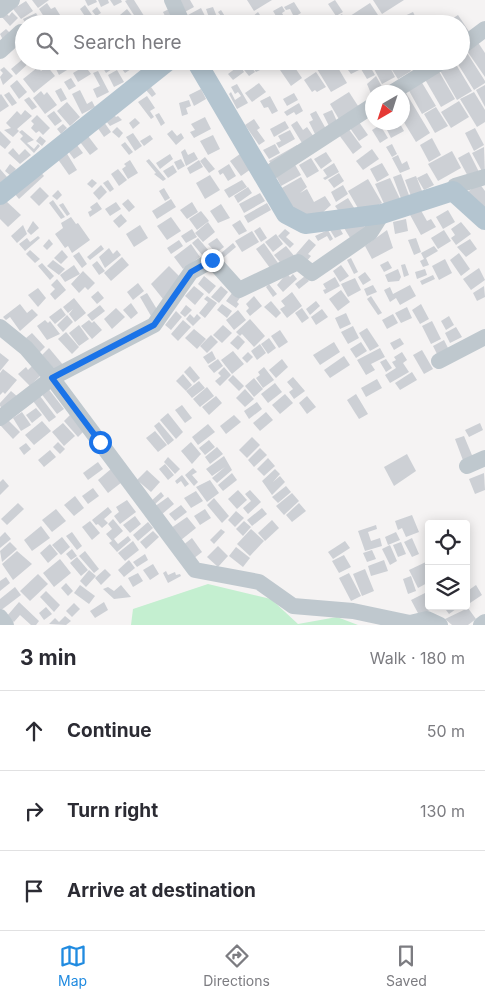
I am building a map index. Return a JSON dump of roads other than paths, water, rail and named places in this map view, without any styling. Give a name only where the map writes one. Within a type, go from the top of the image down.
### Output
[{"type":"main road","points":[[0,195],[157,70]]},
{"type":"main road","points":[[201,70],[286,214],[305,224],[382,214],[453,191],[485,220]]},
{"type":"street","points":[[0,10],[12,0]]},
{"type":"street","points":[[172,0],[179,15]]},
{"type":"street","points":[[470,40],[485,29]]},
{"type":"street","points":[[0,51],[15,37]]},
{"type":"street","points":[[404,85],[428,70]]},
{"type":"street","points":[[263,177],[365,111]]},
{"type":"street","points":[[453,191],[456,186],[485,177]]},
{"type":"street","points":[[0,418],[52,378],[154,325],[191,272],[212,260],[239,290],[298,262],[312,273],[370,233],[382,214]]},
{"type":"street","points":[[0,327],[26,348],[52,378],[195,570],[258,582],[293,606],[353,611],[410,623],[427,619],[440,625]]},
{"type":"street","points":[[439,361],[485,337]]},
{"type":"street","points":[[467,466],[485,458]]},
{"type":"street","points":[[0,617],[6,625]]},
{"type":"street","points":[[481,625],[485,622]]}]
